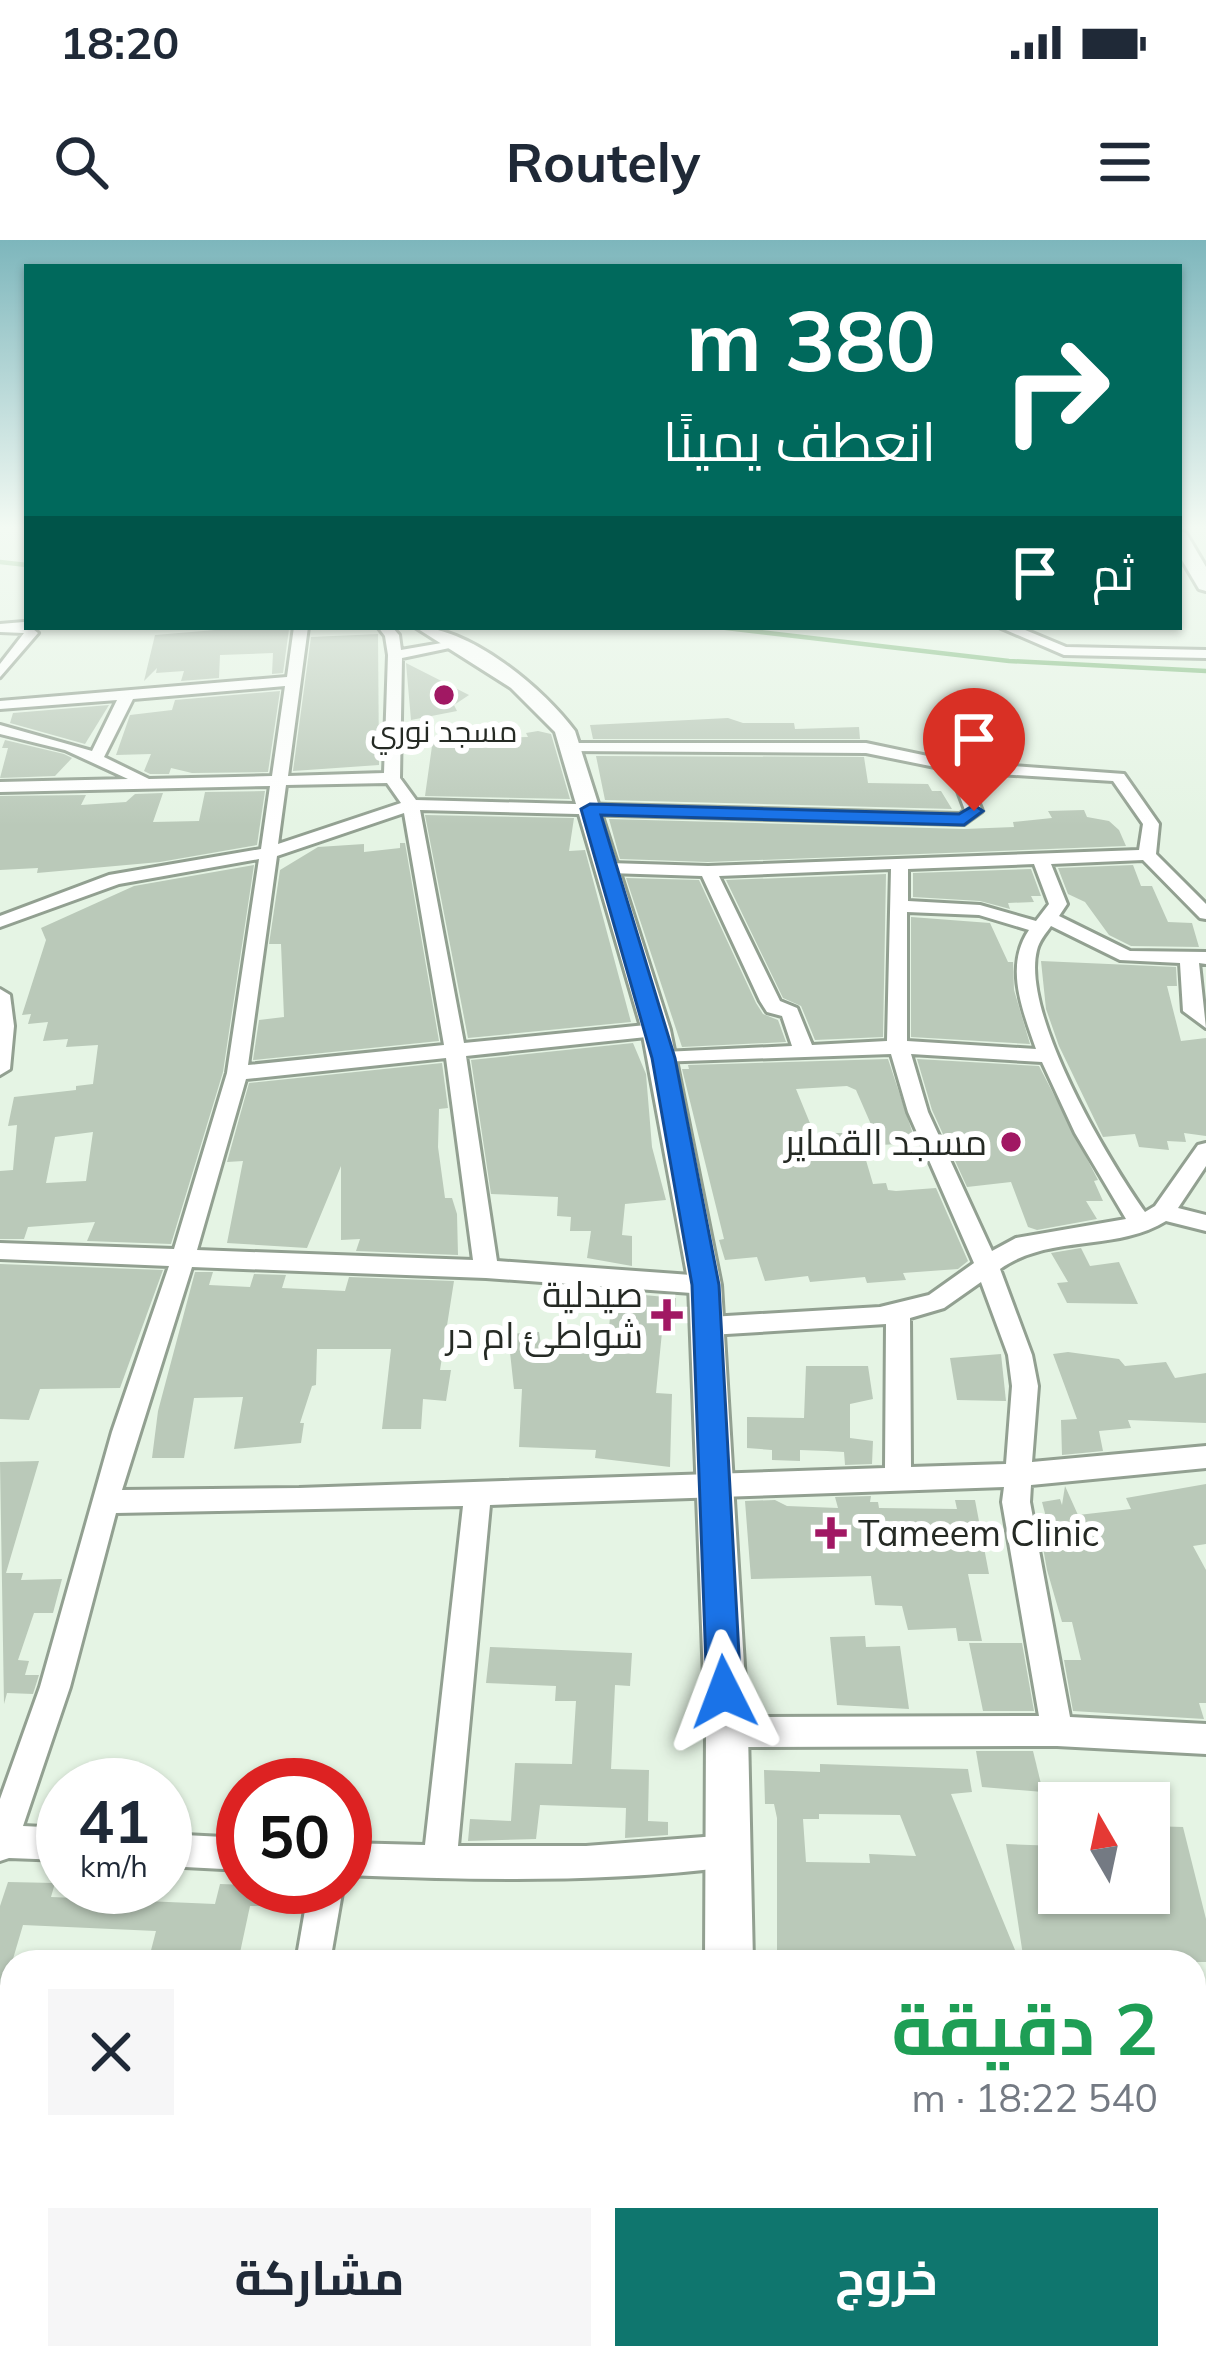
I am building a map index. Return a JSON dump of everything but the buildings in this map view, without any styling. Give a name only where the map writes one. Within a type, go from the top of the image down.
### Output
[{"type":"main road","points":[[430,630],[527,688],[547,706],[572,748],[660,1044],[710,1326],[712,1484],[727,1732],[729,1950]]},
{"type":"street","points":[[0,673],[31,633],[28,630]]},
{"type":"street","points":[[36,1844],[1,1843],[55,1688],[129,1417],[184,1256],[237,1073],[301,630]]},
{"type":"street","points":[[387,630],[394,655],[392,778],[411,805],[455,1049],[486,1269]]},
{"type":"street","points":[[1013,630],[1064,651],[1206,654]]},
{"type":"street","points":[[394,655],[454,643]]},
{"type":"street","points":[[0,705],[294,681]]},
{"type":"street","points":[[95,760],[127,695]]},
{"type":"street","points":[[0,729],[70,747],[149,784]]},
{"type":"street","points":[[572,748],[866,748],[956,767],[1118,777],[1151,824],[1147,855]]},
{"type":"street","points":[[0,922],[115,878],[271,852],[411,805],[964,819],[974,811],[956,767]]},
{"type":"street","points":[[0,787],[392,778]]},
{"type":"street","points":[[609,868],[708,871],[1147,855],[1206,914]]},
{"type":"street","points":[[1040,858],[1058,898],[1029,946],[1026,965],[1050,1056],[1095,1156],[1153,1219]]},
{"type":"street","points":[[900,863],[897,1047],[918,1112],[988,1268],[1023,1370],[1016,1475],[1019,1525],[1058,1731]]},
{"type":"street","points":[[708,871],[774,1008],[790,1012],[804,1050]]},
{"type":"street","points":[[900,906],[980,910],[1044,923],[1127,956],[1197,959],[1193,1011],[1206,1022]]},
{"type":"street","points":[[0,994],[0,1069]]},
{"type":"street","points":[[237,1073],[455,1049],[660,1044],[804,1050],[897,1047],[1050,1056]]},
{"type":"street","points":[[1153,1219],[1206,1150]]},
{"type":"street","points":[[710,1326],[898,1314],[945,1298],[1016,1246],[1153,1219],[1206,1223]]},
{"type":"street","points":[[0,1252],[486,1269],[706,1285]]},
{"type":"street","points":[[898,1314],[898,1479]]},
{"type":"street","points":[[108,1502],[298,1500],[1016,1475],[1206,1456]]},
{"type":"street","points":[[440,1862],[478,1491]]},
{"type":"street","points":[[727,1732],[1058,1731],[1206,1738]]},
{"type":"street","points":[[372,1860],[628,1862],[730,1851]]},
{"type":"street","points":[[315,1950],[321,1914]]},
{"type":"waterway","points":[[744,630],[1009,661],[1206,671]]},
{"type":"place","name":"مسجد نوري","points":[[444,695]]},
{"type":"place","name":"مسجد القماير","points":[[1011,1142]]},
{"type":"place","name":"صيدلية شواطئ ام در","points":[[667,1315]]},
{"type":"place","name":"Tameem Clinic","points":[[831,1533]]},
{"type":"route","points":[[724,1692],[706,1285],[663,1058],[590,809],[964,819],[974,811]]}]
